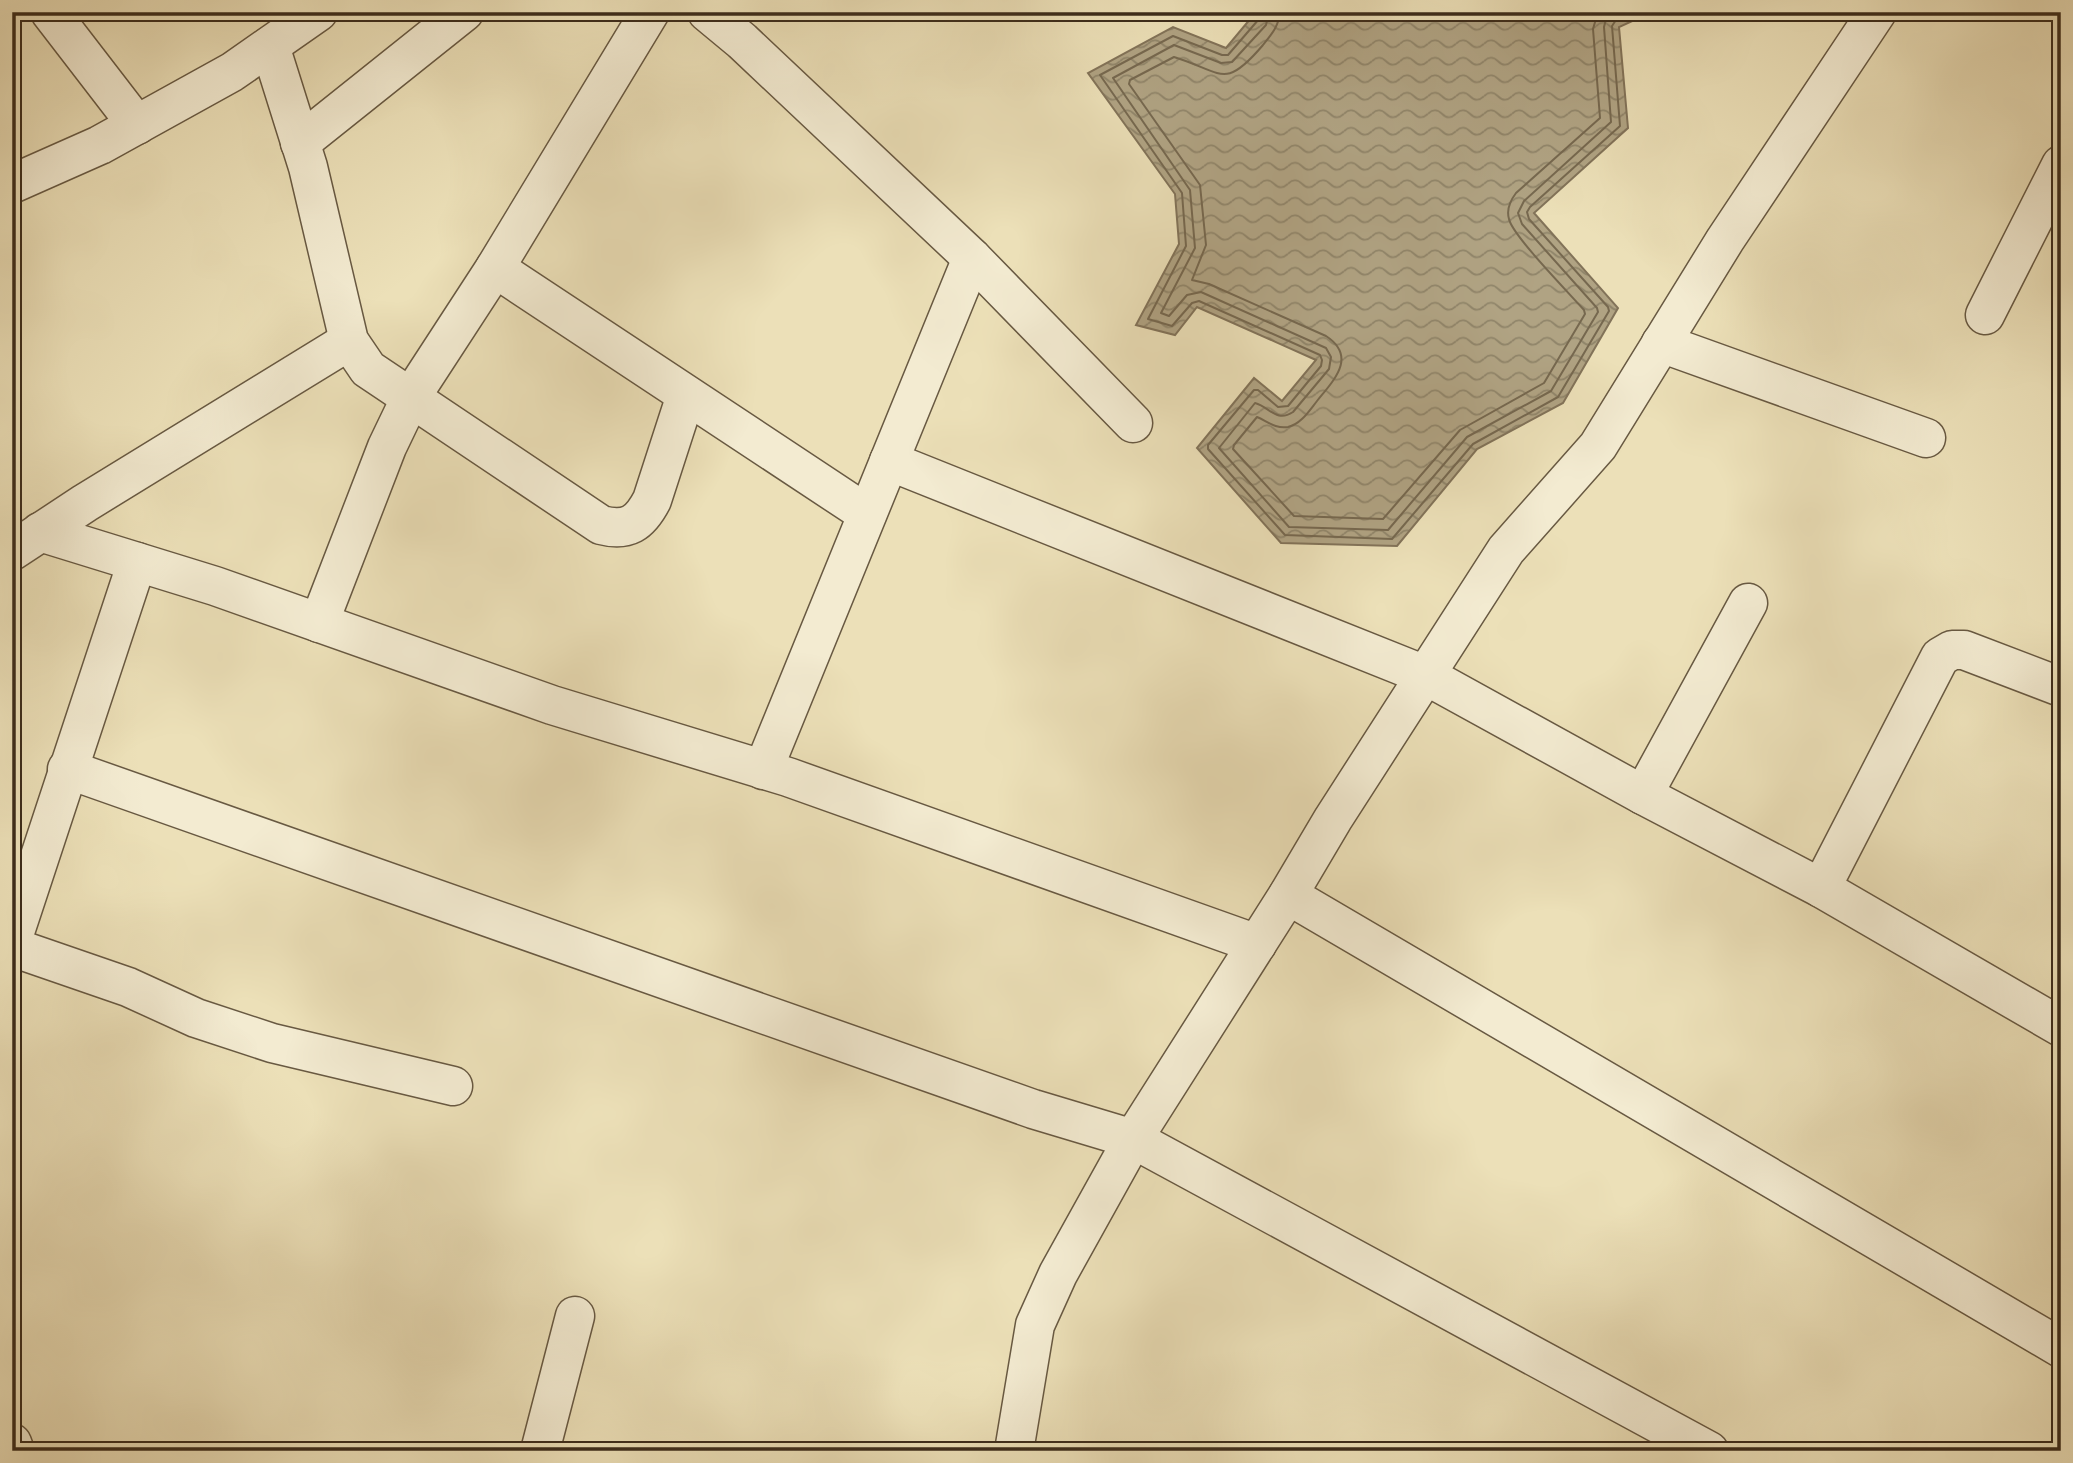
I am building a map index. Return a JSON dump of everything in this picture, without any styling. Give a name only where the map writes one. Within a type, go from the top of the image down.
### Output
[{"type":"street","points":[[50,12],[137,125]]},
{"type":"street","points":[[12,184],[100,145],[232,72],[318,12]]},
{"type":"street","points":[[300,143],[464,12]]},
{"type":"street","points":[[319,623],[387,447],[411,397],[495,268],[650,12]]},
{"type":"street","points":[[707,12],[771,68],[972,258],[1133,423]]},
{"type":"street","points":[[1014,1451],[1035,1325],[1058,1274],[1133,1139],[1333,819],[1506,550],[1598,446],[1725,240],[1877,12]]},
{"type":"street","points":[[270,46],[308,167],[349,341],[368,369],[601,525],[613,528],[628,526],[643,517],[652,500],[686,395]]},
{"type":"street","points":[[1985,314],[2061,165]]},
{"type":"street","points":[[763,770],[972,258]]},
{"type":"street","points":[[495,268],[867,514]]},
{"type":"street","points":[[26,542],[349,341]]},
{"type":"street","points":[[1661,343],[1926,438]]},
{"type":"street","points":[[889,461],[1425,675],[1643,795],[1821,888],[2061,1027]]},
{"type":"street","points":[[26,542],[137,562],[215,586],[552,705],[763,770],[1257,944]]},
{"type":"street","points":[[12,941],[137,562]]},
{"type":"street","points":[[1643,795],[1748,603]]},
{"type":"street","points":[[1821,888],[1940,657],[1952,650],[1964,650],[2061,687]]},
{"type":"street","points":[[67,769],[1020,1104],[1133,1139],[1709,1451]]},
{"type":"street","points":[[1287,895],[2061,1348]]},
{"type":"street","points":[[12,947],[128,987],[196,1018],[272,1043],[453,1086]]},
{"type":"street","points":[[540,1451],[575,1316]]},
{"type":"street","points":[[12,1443],[15,1451]]},
{"type":"water","points":[[1256,12],[1652,12],[1619,27],[1628,128],[1534,213],[1618,308],[1563,403],[1477,449],[1397,546],[1281,543],[1197,448],[1254,378],[1282,401],[1316,360],[1197,307],[1175,335],[1136,325],[1179,244],[1175,194],[1088,73],[1173,27],[1226,48]]}]
